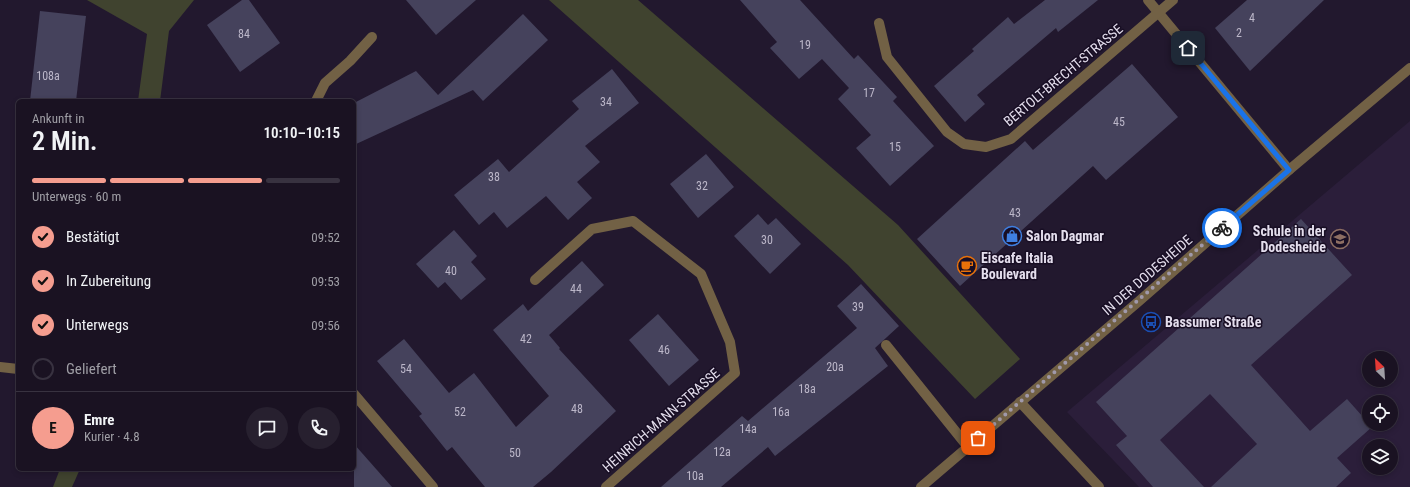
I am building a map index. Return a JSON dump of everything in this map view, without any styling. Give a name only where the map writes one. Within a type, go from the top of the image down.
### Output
[{"type":"street","points":[[1148,0],[1289,170]]},
{"type":"street","name":"BERTOLT-BRECHT-STRASSE","points":[[879,23],[887,57],[947,132],[964,144],[986,147],[1011,139],[1173,0]]},
{"type":"street","points":[[317,99],[325,83],[350,61],[372,37]]},
{"type":"street","name":"IN DER DODESHEIDE","points":[[921,487],[1138,302],[1289,170],[1410,68]]},
{"type":"street","name":"HEINRICH-MANN-STRASSE","points":[[535,280],[592,229],[633,221],[701,274],[730,342],[735,373],[606,487]]},
{"type":"street","points":[[886,345],[968,447]]},
{"type":"street","points":[[0,367],[16,369]]},
{"type":"street","points":[[356,396],[433,487]]},
{"type":"street","points":[[1020,402],[1099,487]]},
{"type":"shaded area","name":"Schule in der Dodesheide","points":[[1410,121],[1410,487],[1139,487],[1067,412]]},
{"type":"green space","points":[[87,0],[194,0],[169,31],[160,99],[138,99],[147,34]]},
{"type":"green space","points":[[549,0],[638,0],[898,225],[1020,359],[975,399],[848,265]]},
{"type":"green space","points":[[59,471],[79,471],[72,487],[53,487]]},
{"type":"building","points":[[242,0],[249,0],[280,43],[240,72],[207,25]]},
{"type":"building","points":[[406,0],[476,0],[436,35]]},
{"type":"building","points":[[740,0],[800,0],[854,59],[858,55],[897,97],[893,101],[934,146],[890,186],[856,148],[871,135],[838,99],[849,88],[822,59],[799,79],[770,48],[777,42]]},
{"type":"building","points":[[1045,0],[1098,0],[1058,32],[1056,28],[977,95],[985,104],[965,122],[934,86],[974,51],[972,49],[1008,17],[1014,24]]},
{"type":"building","points":[[1247,0],[1324,0],[1250,71],[1215,28]]},
{"type":"building","points":[[40,11],[86,16],[76,99],[30,99]]},
{"type":"building","points":[[523,14],[548,40],[483,101],[473,90],[356,144],[356,102],[416,71],[438,95]]},
{"type":"building","points":[[1132,64],[1178,117],[1106,180],[1093,166],[960,286],[917,239],[1025,141],[1033,150]]},
{"type":"building","points":[[612,69],[639,103],[585,146],[600,162],[577,182],[592,198],[568,220],[546,196],[507,228],[494,212],[479,225],[454,195],[498,159],[509,172],[579,109],[572,101]]},
{"type":"building","points":[[706,154],[734,187],[698,218],[670,184]]},
{"type":"building","points":[[758,214],[768,225],[776,218],[801,244],[770,274],[734,236]]},
{"type":"building","points":[[1301,219],[1352,275],[1251,365],[1310,431],[1347,399],[1362,416],[1362,431],[1367,431],[1337,458],[1351,473],[1336,487],[1211,487],[1257,444],[1210,394],[1160,440],[1204,487],[1153,487],[1116,445],[1127,436],[1096,402]]},
{"type":"building","points":[[454,230],[477,256],[471,262],[486,279],[461,300],[445,282],[438,288],[416,264]]},
{"type":"building","points":[[582,261],[604,285],[549,335],[560,348],[559,349],[616,411],[533,487],[485,487],[452,447],[447,451],[419,416],[422,414],[377,361],[404,339],[449,393],[474,373],[516,427],[549,396],[493,330],[523,304],[528,311]]},
{"type":"building","points":[[861,284],[899,326],[875,348],[888,366],[775,456],[768,447],[721,487],[661,487],[742,416],[748,421],[857,328],[837,306]]},
{"type":"building","points":[[658,314],[699,360],[669,386],[629,340]]},
{"type":"building","points":[[356,446],[392,487],[354,487],[354,471],[356,471]]},
{"type":"way so far","points":[[978,438],[1138,302],[1222,228]]},
{"type":"place","name":"Salon Dagmar","points":[[1012,236]]},
{"type":"place","name":"Schule in der Dodesheide","points":[[1340,239]]},
{"type":"place","name":"Eiscafe Italia Boulevard","points":[[967,266]]},
{"type":"place","name":"Bassumer Straße","points":[[1151,322]]},
{"type":"route","points":[[1188,48],[1289,170],[1222,228]]}]
